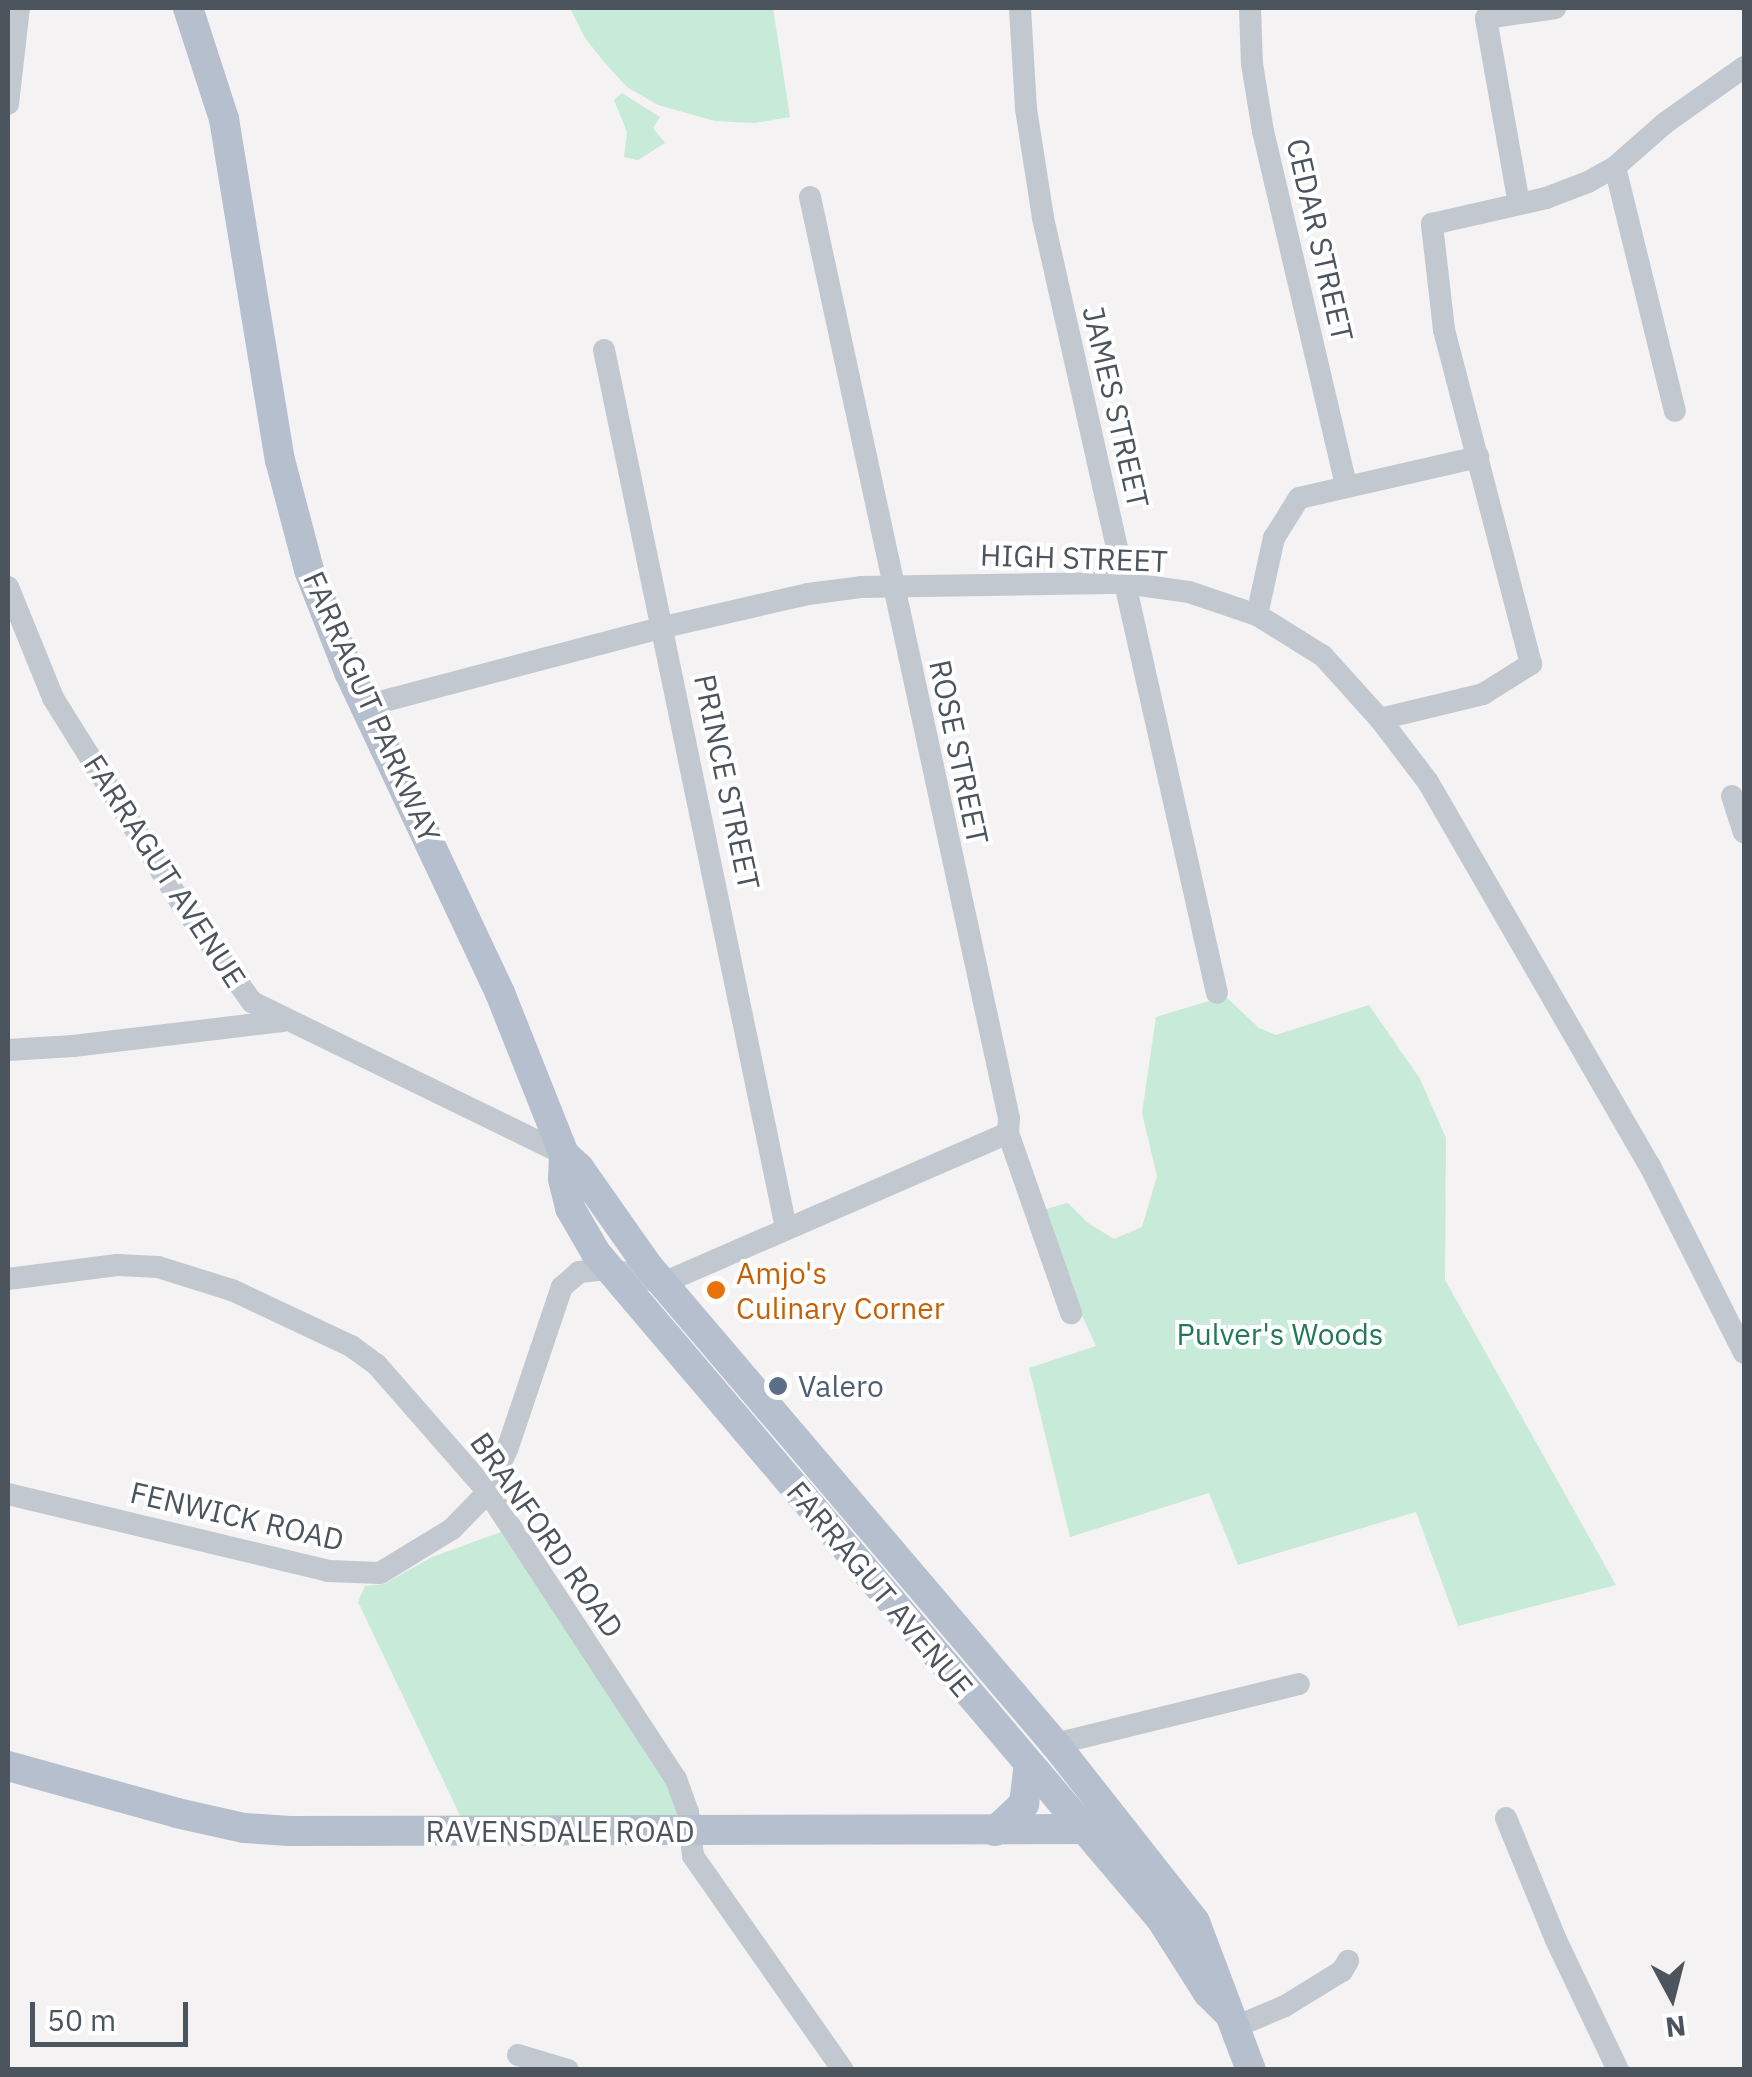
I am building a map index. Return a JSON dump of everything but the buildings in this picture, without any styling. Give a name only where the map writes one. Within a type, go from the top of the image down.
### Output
[{"type":"main road","name":"FARRAGUT PARKWAY","points":[[188,8],[215,81],[232,155],[288,496],[315,587],[365,706],[470,921],[564,1154]]},
{"type":"main road","name":"FARRAGUT AVENUE","points":[[564,1154],[563,1179],[570,1208],[610,1269],[725,1406],[785,1454],[915,1584],[1054,1744],[1195,1922],[1222,1986],[1229,2019],[1252,2070]]},
{"type":"main road","name":"FARRAGUT AVENUE","points":[[564,1154],[654,1283],[749,1386],[785,1454],[891,1605],[1161,1919],[1229,2019]]},
{"type":"main road","points":[[725,1406],[749,1386]]},
{"type":"main road","points":[[891,1605],[915,1584]]},
{"type":"main road","points":[[995,1831],[1024,1804],[1030,1765]]},
{"type":"main road","name":"RAVENSDALE ROAD","points":[[8,1766],[244,1828],[691,1832],[1086,1830],[1120,1826]]},
{"type":"street","points":[[8,104],[20,8]]},
{"type":"street","name":"JAMES STREET","points":[[1020,8],[1034,176],[1217,992]]},
{"type":"street","name":"CEDAR STREET","points":[[1250,8],[1252,64],[1263,131],[1346,484]]},
{"type":"street","points":[[1519,204],[1486,18],[1555,8]]},
{"type":"street","points":[[1380,719],[1483,694],[1531,664],[1444,330],[1432,224],[1519,204],[1588,182],[1615,167],[1665,123],[1744,67]]},
{"type":"street","points":[[1615,167],[1675,411]]},
{"type":"street","name":"ROSE STREET","points":[[810,197],[1009,1118],[1008,1133],[1071,1313]]},
{"type":"street","name":"PRINCE STREET","points":[[604,350],[786,1228]]},
{"type":"street","points":[[1257,615],[1274,538],[1299,498],[1346,484],[1478,457]]},
{"type":"street","name":"HIGH STREET","points":[[365,706],[664,627],[808,594],[892,586],[1125,583],[1188,592],[1257,615],[1296,635],[1322,656],[1380,719],[1428,782],[1508,913],[1650,1166],[1744,1353]]},
{"type":"street","name":"FARRAGUT AVENUE","points":[[8,586],[53,698],[181,903],[236,985],[252,1002],[283,1021],[564,1154]]},
{"type":"street","points":[[1732,796],[1744,832]]},
{"type":"street","points":[[8,1050],[283,1021]]},
{"type":"street","points":[[610,1269],[654,1283],[1008,1133]]},
{"type":"street","name":"BRANFORD ROAD","points":[[8,1279],[117,1265],[158,1266],[232,1290],[352,1346],[376,1364],[488,1492],[676,1779],[691,1832],[693,1856],[843,2070]]},
{"type":"street","name":"FENWICK ROAD","points":[[8,1494],[361,1575],[380,1573],[452,1529],[488,1492],[508,1448],[562,1287],[579,1272],[610,1269]]},
{"type":"street","points":[[1054,1744],[1299,1684]]},
{"type":"street","points":[[1506,1818],[1556,1940],[1618,2070]]},
{"type":"street","points":[[1229,2019],[1285,2006],[1342,1971],[1348,1961]]},
{"type":"street","points":[[518,2055],[568,2070]]},
{"type":"green space","points":[[570,8],[773,8],[790,117],[755,123],[715,121],[658,105],[627,87],[605,63],[585,38]]},
{"type":"green space","points":[[622,93],[660,117],[653,128],[665,143],[638,160],[624,157],[627,132],[614,100]]},
{"type":"green space","name":"Pulver's Woods","points":[[1225,996],[1259,1028],[1276,1035],[1369,1005],[1420,1079],[1446,1138],[1445,1280],[1616,1585],[1458,1626],[1416,1512],[1238,1565],[1209,1493],[1070,1537],[1029,1368],[1096,1346],[1062,1271],[1042,1210],[1068,1203],[1088,1223],[1114,1239],[1142,1227],[1157,1176],[1142,1113],[1156,1017]]},
{"type":"green space","points":[[501,1532],[688,1812],[691,1832],[467,1830],[358,1602],[365,1586],[384,1584],[432,1557]]},
{"type":"place","name":"Amjo's Culinary Corner","points":[[716,1290]]},
{"type":"place","name":"Valero","points":[[778,1386]]}]
